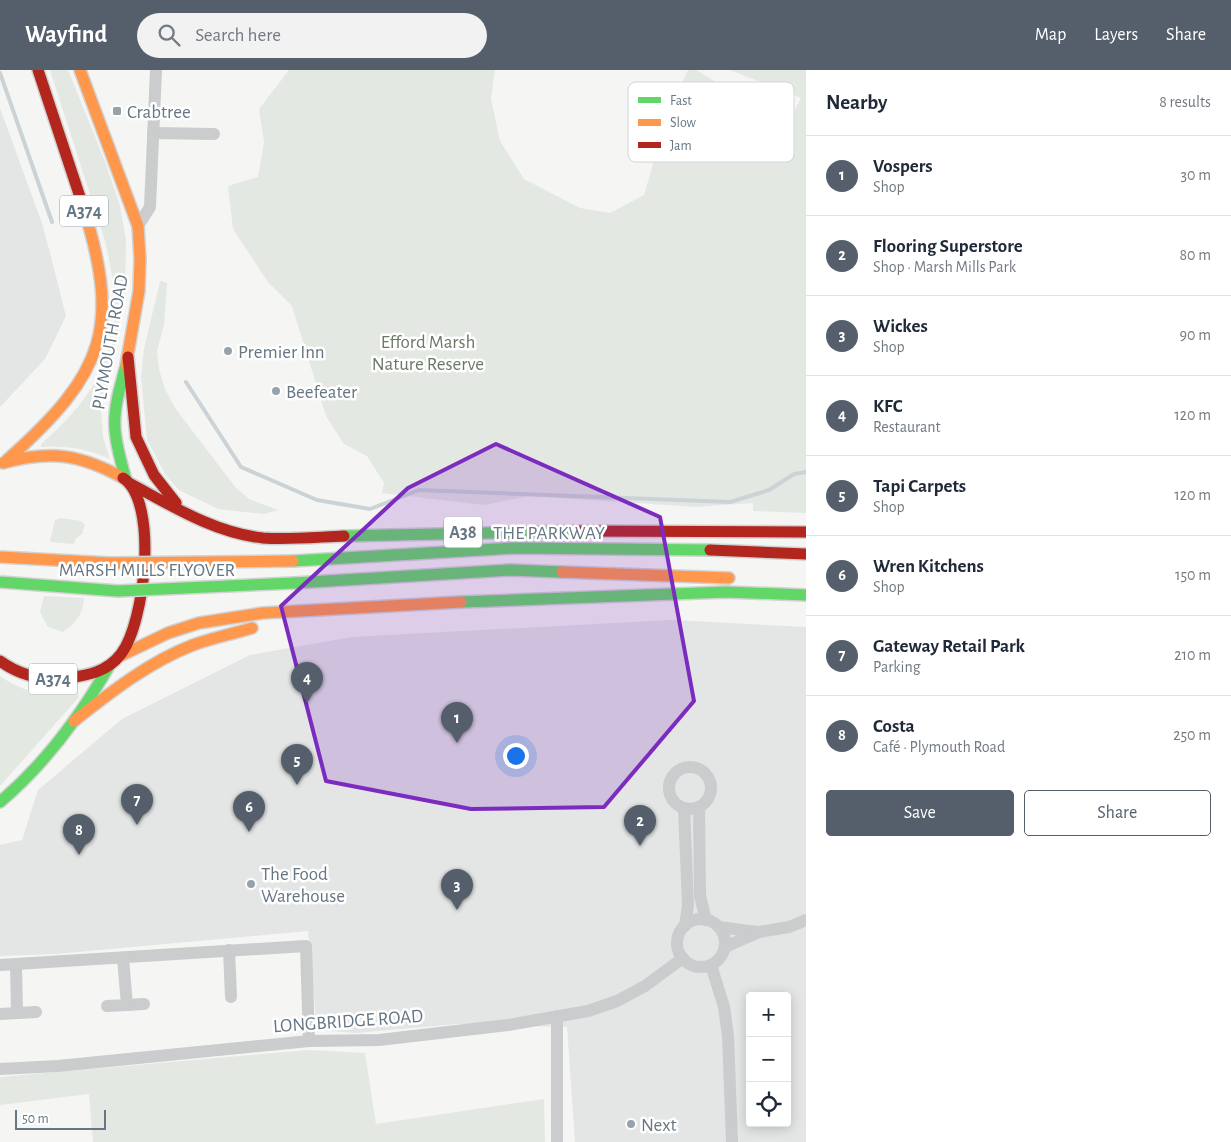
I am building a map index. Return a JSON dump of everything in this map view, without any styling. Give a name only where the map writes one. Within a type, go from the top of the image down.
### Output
[{"type":"main road","name":"PLYMOUTH ROAD","points":[[2,465],[42,428],[61,407],[83,375],[96,351],[103,313],[99,270],[86,218],[38,70]]},
{"type":"main road","name":"PLYMOUTH ROAD","points":[[80,70],[138,226],[141,251],[138,294],[128,357],[117,392],[113,420],[129,482]]},
{"type":"main road","name":"A38","points":[[128,357],[136,436],[154,474],[181,509]]},
{"type":"main road","name":"A374","points":[[0,661],[21,673],[38,679],[60,680],[89,675],[108,668],[120,656],[131,640],[141,609],[145,541],[144,524],[139,504],[129,482],[100,464],[71,455],[24,456],[2,465]]},
{"type":"main road","name":"A38","points":[[129,482],[220,529],[243,536],[264,538],[562,530],[709,529],[806,532]]},
{"type":"main road","name":"THE PARKWAY","points":[[293,561],[514,548],[676,549],[806,554]]},
{"type":"main road","name":"MARSH MILLS FLYOVER","points":[[0,557],[54,562],[118,564],[293,561]]},
{"type":"main road","name":"THE PARKWAY","points":[[294,584],[510,570],[740,578]]},
{"type":"main road","name":"MARSH MILLS FLYOVER","points":[[0,582],[118,591],[294,584]]},
{"type":"main road","points":[[120,656],[168,633],[199,624],[263,613],[542,597],[726,592],[806,595]]},
{"type":"main road","points":[[726,592],[806,604]]},
{"type":"main road","points":[[74,721],[116,688],[156,663],[193,645],[258,626],[384,607]]},
{"type":"main road","points":[[0,802],[27,778],[74,721],[94,694],[108,668]]},
{"type":"street","points":[[138,226],[150,207],[156,70]]},
{"type":"street","points":[[195,120],[195,133]]},
{"type":"street","points":[[153,132],[214,134]]},
{"type":"street","points":[[689,767],[702,770],[710,780],[711,792],[699,807],[684,808],[674,800],[670,788],[673,776],[683,768],[689,767]]},
{"type":"street","points":[[699,807],[700,896],[706,920]]},
{"type":"street","points":[[684,808],[688,905],[685,926],[678,941],[683,958],[696,966],[711,965],[718,960],[725,947],[723,933],[719,927]]},
{"type":"street","points":[[685,926],[698,920],[706,920],[719,927],[759,932]]},
{"type":"street","points":[[725,947],[759,932],[789,927],[806,920]]},
{"type":"street","points":[[0,965],[306,946],[309,1041]]},
{"type":"street","points":[[229,950],[231,997]]},
{"type":"street","points":[[123,958],[126,1005]]},
{"type":"street","name":"LONGBRIDGE ROAD","points":[[0,1069],[67,1065],[309,1041],[379,1040],[508,1025],[588,1011],[617,1001],[645,986],[683,958]]},
{"type":"street","points":[[16,964],[17,1013]]},
{"type":"street","points":[[711,965],[724,1007],[728,1036],[732,1142]]},
{"type":"street","points":[[107,1006],[144,1004]]},
{"type":"street","points":[[0,1014],[36,1012]]},
{"type":"street","points":[[557,1016],[557,1142]]},
{"type":"highlighted area","points":[[496,444],[660,517],[694,701],[604,807],[471,809],[326,781],[281,606],[408,488]]},
{"type":"shaded area","points":[[0,108],[43,226],[66,316],[45,359],[0,407]]},
{"type":"shaded area","points":[[672,620],[806,627],[806,1142],[575,1142],[567,1027],[458,1024],[355,1033],[317,1030],[308,931],[56,954],[0,956],[0,845],[22,840],[38,790],[122,719],[250,655],[352,637]]},
{"type":"green space","points":[[50,70],[68,70],[106,164],[120,206],[126,240],[125,297],[101,411],[103,437],[110,459],[76,448],[41,447],[41,444],[84,399],[98,377],[108,353],[113,329],[114,302],[105,241]]},
{"type":"green space","name":"Efford Marsh Nature Reserve","points":[[289,70],[495,70],[491,99],[500,141],[524,179],[580,208],[610,213],[644,195],[654,162],[794,162],[794,111],[801,98],[794,95],[794,82],[760,82],[730,70],[806,70],[806,513],[753,511],[753,503],[696,507],[529,496],[484,505],[382,493],[384,483],[367,456],[344,444],[326,416],[292,306],[268,282],[233,229],[228,186],[258,177],[264,142],[259,109]]},
{"type":"green space","name":"Efford Marsh Nature Reserve","points":[[688,70],[696,70],[716,82],[682,82]]},
{"type":"green space","points":[[160,281],[167,283],[164,325],[157,351],[159,369],[165,389],[175,408],[236,488],[249,499],[278,510],[264,514],[218,509],[179,490],[166,476],[147,440],[141,376],[144,349]]},
{"type":"green space","points":[[61,518],[81,521],[85,525],[82,534],[76,538],[74,544],[50,542],[55,520]]},
{"type":"green space","points":[[44,596],[84,598],[78,618],[63,632],[48,627],[40,612]]},
{"type":"green space","points":[[0,676],[9,682],[38,693],[58,694],[78,690],[79,697],[0,786]]},
{"type":"green space","points":[[308,1050],[365,1053],[376,1124],[544,1099],[545,1142],[93,1142],[89,1094],[0,1105],[0,1077]]},
{"type":"waterway","points":[[0,73],[52,222]]},
{"type":"waterway","points":[[186,382],[241,467],[317,500],[370,509],[419,490],[730,502],[769,490],[794,474],[806,472]]},
{"type":"traffic: fast","points":[[126,365],[115,411],[115,434],[126,480]]},
{"type":"traffic: fast","points":[[344,536],[576,531]]},
{"type":"traffic: fast","points":[[293,561],[514,548],[710,550]]},
{"type":"traffic: fast","points":[[294,583],[510,570],[562,572]]},
{"type":"traffic: fast","points":[[0,582],[118,591],[294,583]]},
{"type":"traffic: fast","points":[[461,602],[726,592],[806,595]]},
{"type":"traffic: fast","points":[[0,802],[32,772],[60,740],[108,668]]},
{"type":"traffic: slow","points":[[80,70],[138,226],[140,258],[139,291],[126,365]]},
{"type":"traffic: slow","points":[[7,460],[40,429],[66,400],[85,373],[96,345],[102,315],[101,282],[94,244],[81,200]]},
{"type":"traffic: slow","points":[[3,463],[36,456],[64,457],[79,459],[123,478]]},
{"type":"traffic: slow","points":[[0,557],[110,563],[293,561]]},
{"type":"traffic: slow","points":[[562,572],[729,578]]},
{"type":"traffic: slow","points":[[120,656],[168,633],[199,623],[263,613],[461,602]]},
{"type":"traffic: slow","points":[[74,721],[116,689],[161,660],[207,640],[252,628]]},
{"type":"traffic: jam","points":[[38,70],[81,200]]},
{"type":"traffic: jam","points":[[128,357],[136,437],[154,475],[176,503]]},
{"type":"traffic: jam","points":[[0,661],[24,674],[41,678],[59,679],[97,672],[110,665],[121,654],[129,638],[142,591],[145,536],[141,511],[134,491],[123,478]]},
{"type":"traffic: jam","points":[[131,484],[194,517],[228,531],[263,538],[283,539],[344,536]]},
{"type":"traffic: jam","points":[[576,531],[806,532]]},
{"type":"traffic: jam","points":[[710,550],[806,554]]},
{"type":"place","name":"Crabtree","points":[[117,111]]},
{"type":"place","name":"Premier Inn","points":[[228,351]]},
{"type":"place","name":"Beefeater","points":[[276,391]]},
{"type":"place","name":"KFC","points":[[307,703]]},
{"type":"place","name":"Vospers","points":[[457,743]]},
{"type":"place","name":"Tapi Carpets","points":[[297,785]]},
{"type":"place","name":"Gateway Retail Park","points":[[137,825]]},
{"type":"place","name":"Wren Kitchens","points":[[249,832]]},
{"type":"place","name":"Flooring Superstore","points":[[640,846]]},
{"type":"place","name":"Costa","points":[[79,855]]},
{"type":"place","name":"The Food Warehouse","points":[[251,884]]},
{"type":"place","name":"Wickes","points":[[457,910]]},
{"type":"place","name":"Next","points":[[631,1124]]}]
